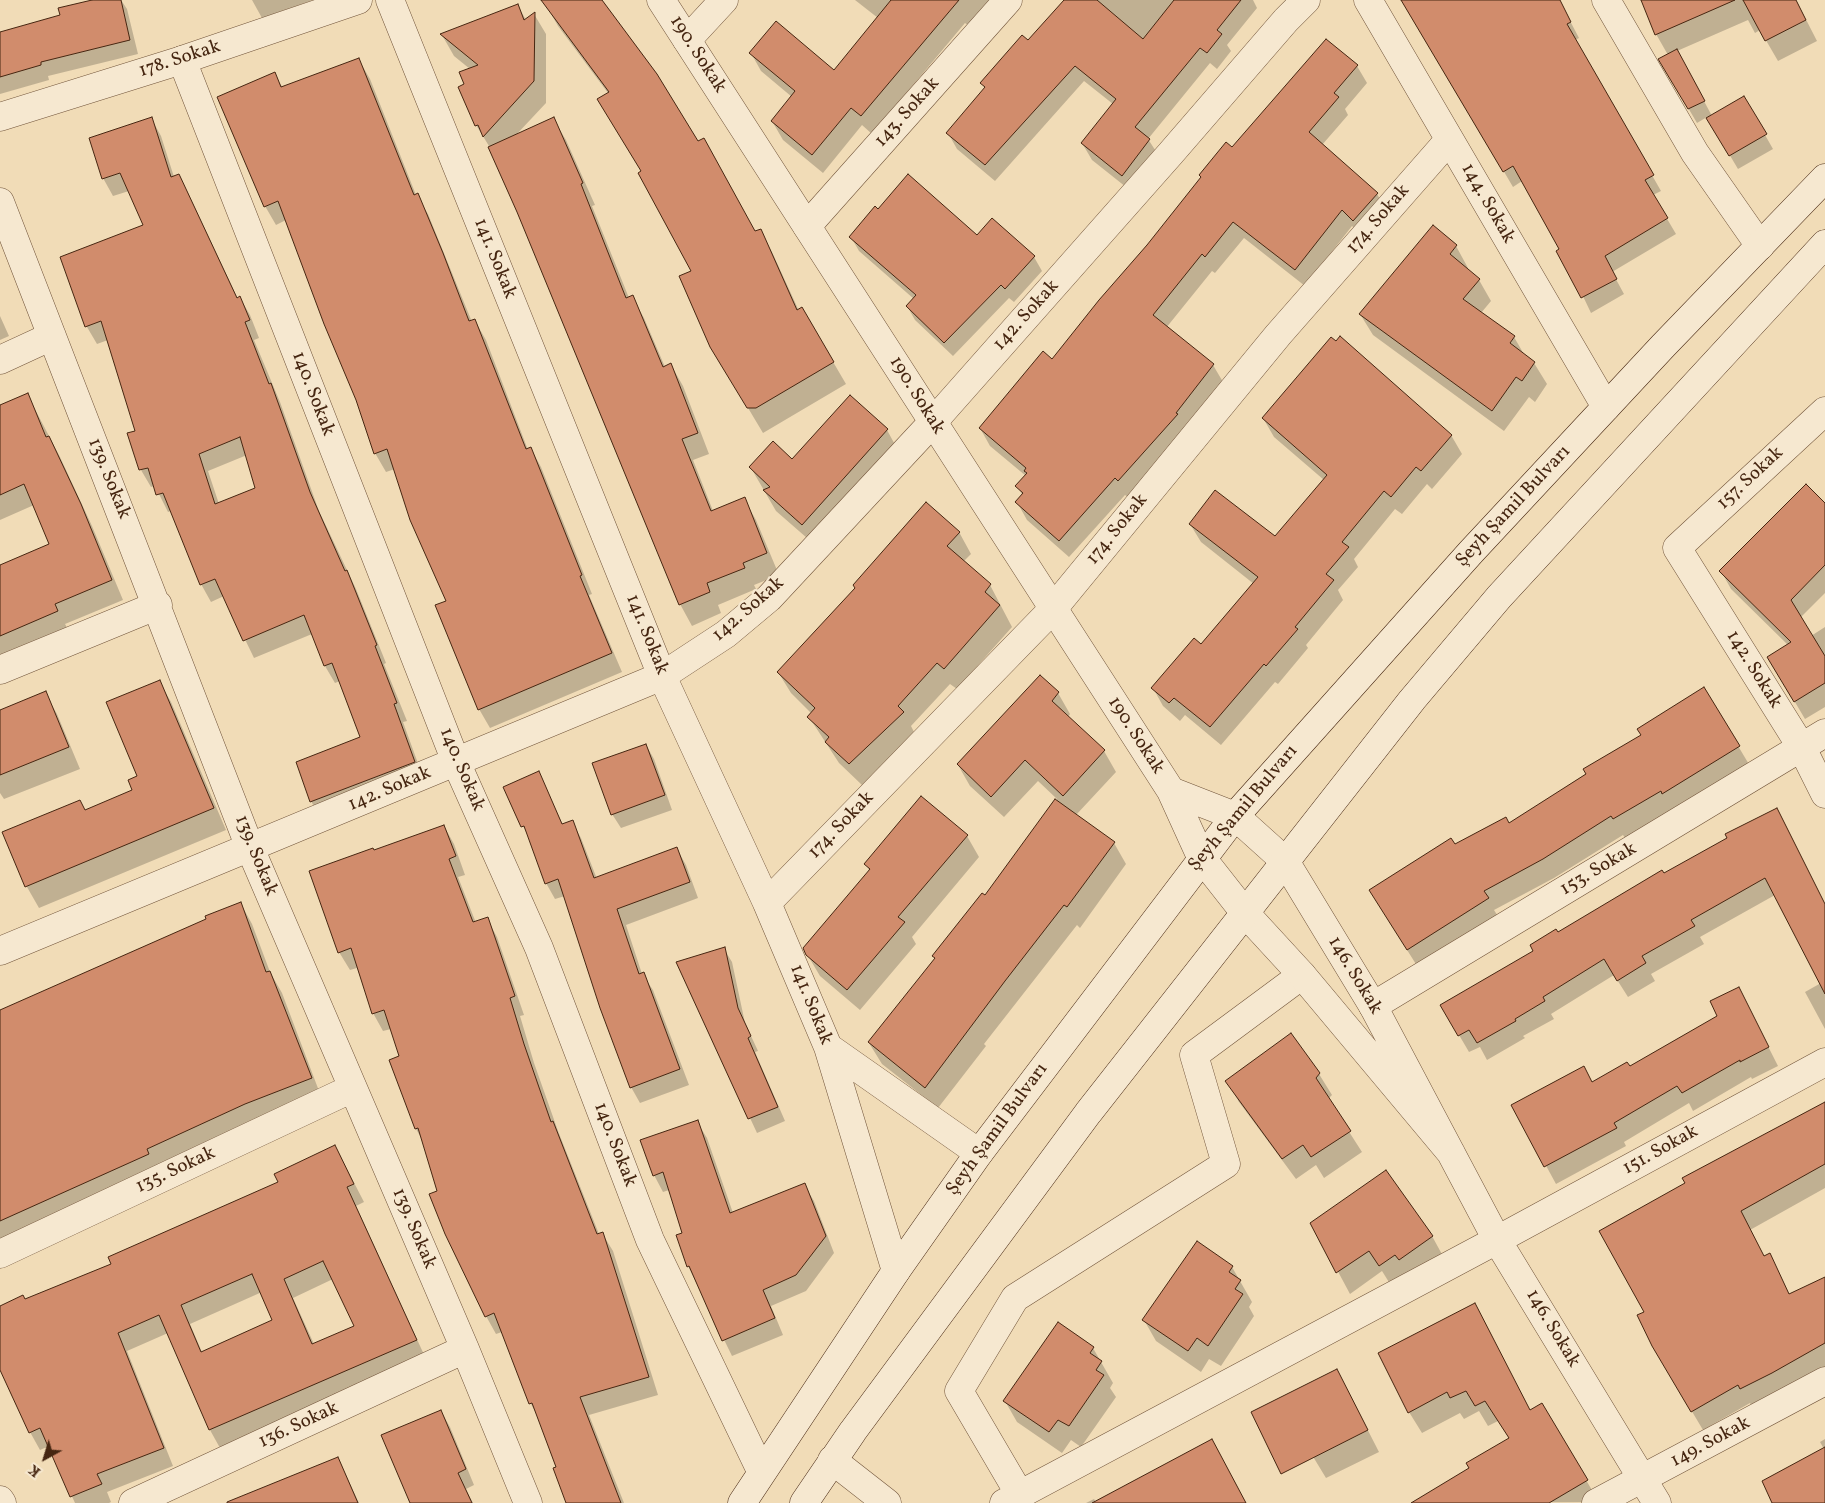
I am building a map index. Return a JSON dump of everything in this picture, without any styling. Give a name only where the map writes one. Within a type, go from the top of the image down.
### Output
[{"type":"street","name":"178. Sokak","points":[[0,117],[182,60],[358,0]]},
{"type":"street","name":"141. Sokak","points":[[390,0],[662,676],[767,903],[828,1047],[896,1271]]},
{"type":"street","name":"190. Sokak","points":[[661,0],[808,226],[1052,610],[1171,792],[1202,857]]},
{"type":"street","points":[[687,40],[724,0]]},
{"type":"street","name":"143. Sokak","points":[[808,226],[1008,0]]},
{"type":"street","name":"142. Sokak","points":[[0,951],[662,676],[726,634],[768,598],[932,422],[1286,20],[1306,0]]},
{"type":"street","name":"144. Sokak","points":[[1368,0],[1606,408]]},
{"type":"street","points":[[1606,0],[1695,153],[1760,246]]},
{"type":"street","name":"140. Sokak","points":[[182,60],[456,762],[539,948],[650,1240],[761,1471]]},
{"type":"street","name":"174. Sokak","points":[[767,903],[1052,610],[1278,335],[1449,140]]},
{"type":"street","name":"Şeyh Şamil Bulvarı","points":[[742,1503],[761,1471],[896,1271],[979,1153],[1235,816],[1471,552],[1825,178]]},
{"type":"street","name":"139. Sokak","points":[[0,202],[158,605],[250,848],[528,1503]]},
{"type":"street","points":[[804,1503],[832,1460],[1076,1129],[1412,700],[1499,597],[1825,244]]},
{"type":"street","points":[[0,360],[52,336]]},
{"type":"street","name":"157. Sokak","points":[[1677,548],[1825,411]]},
{"type":"street","name":"142. Sokak","points":[[1677,548],[1802,748],[1825,794]]},
{"type":"street","points":[[0,670],[158,605]]},
{"type":"street","name":"153. Sokak","points":[[1373,1006],[1825,734]]},
{"type":"street","name":"190. Sokak","points":[[1171,792],[1235,816]]},
{"type":"street","name":"146. Sokak","points":[[1235,816],[1285,861],[1373,1006],[1497,1240],[1657,1503]]},
{"type":"street","name":"146. Sokak","points":[[1202,857],[1245,913],[1302,975],[1451,1153]]},
{"type":"street","points":[[1012,1499],[958,1391],[1015,1298],[1226,1164],[1194,1055],[1302,975]]},
{"type":"street","points":[[828,1047],[979,1153]]},
{"type":"street","name":"151. Sokak","points":[[1012,1499],[1825,1062]]},
{"type":"street","name":"135. Sokak","points":[[0,1254],[353,1088]]},
{"type":"street","name":"136. Sokak","points":[[133,1503],[464,1349]]},
{"type":"street","name":"149. Sokak","points":[[1596,1503],[1825,1381]]},
{"type":"street","points":[[832,1460],[887,1503]]},
{"type":"building","points":[[92,0],[121,0],[130,40],[41,62],[41,65],[0,77],[0,32],[60,15],[58,8]]},
{"type":"building","points":[[541,0],[602,0],[657,74],[698,141],[704,138],[755,231],[761,229],[797,310],[802,307],[834,362],[756,408],[747,408],[710,347],[679,276],[691,271],[638,173],[641,171],[597,99],[609,92]]},
{"type":"building","points":[[891,0],[959,0],[861,116],[851,108],[812,155],[771,121],[795,91],[749,53],[776,21],[834,70]]},
{"type":"building","points":[[1064,0],[1097,0],[1143,39],[1174,0],[1241,0],[1217,30],[1222,34],[1207,53],[1200,48],[1135,127],[1150,139],[1122,176],[1081,143],[1116,99],[1075,66],[985,165],[946,133],[985,87],[980,83],[1022,35],[1028,40]]},
{"type":"building","points":[[1401,0],[1560,0],[1571,22],[1567,24],[1654,175],[1645,180],[1668,218],[1605,256],[1617,279],[1581,298],[1556,251],[1559,249],[1513,166],[1503,172]]},
{"type":"building","points":[[1641,0],[1735,0],[1655,35]]},
{"type":"building","points":[[1743,0],[1796,0],[1806,20],[1765,41]]},
{"type":"building","points":[[518,4],[524,20],[535,12],[534,81],[483,137],[478,125],[475,126],[458,87],[464,84],[459,72],[478,65],[440,34]]},
{"type":"building","points":[[1326,39],[1358,65],[1334,93],[1339,97],[1309,132],[1378,193],[1353,221],[1342,210],[1295,270],[1233,222],[1205,257],[1202,254],[1153,315],[1214,364],[1176,413],[1178,414],[1118,481],[1115,478],[1059,541],[1015,502],[1023,493],[1015,486],[1027,473],[1024,471],[1026,468],[979,428],[1043,351],[1052,359],[1099,300],[1147,245],[1226,142],[1232,147]]},
{"type":"building","points":[[1677,49],[1705,101],[1688,109],[1658,59]]},
{"type":"building","points":[[359,58],[414,195],[418,193],[469,321],[475,319],[526,449],[531,447],[582,575],[580,576],[612,653],[478,710],[435,605],[446,601],[410,520],[387,449],[374,454],[356,400],[324,324],[278,201],[264,207],[217,97],[275,72],[281,87]]},
{"type":"building","points":[[1744,96],[1767,134],[1729,156],[1706,118]]},
{"type":"building","points":[[152,117],[171,177],[179,174],[237,298],[240,296],[250,320],[245,322],[269,384],[271,383],[310,492],[345,571],[347,570],[377,645],[375,646],[397,703],[394,704],[415,762],[310,802],[296,762],[360,737],[332,663],[324,666],[304,615],[243,641],[215,579],[200,585],[163,493],[156,495],[148,468],[139,470],[127,433],[135,431],[101,321],[85,327],[60,257],[143,225],[120,173],[102,179],[89,138]],"holes":[[[240,437],[255,488],[215,504],[199,454]]]},
{"type":"building","points":[[554,117],[583,183],[581,184],[626,298],[633,295],[663,367],[671,363],[698,433],[682,439],[711,511],[745,497],[767,553],[743,563],[745,568],[707,583],[710,592],[679,605],[517,212],[488,147]]},
{"type":"building","points":[[908,174],[977,235],[992,218],[1035,256],[1005,289],[1001,285],[944,343],[906,306],[916,295],[849,237],[875,206],[878,209]]},
{"type":"building","points":[[1433,225],[1457,245],[1450,254],[1480,279],[1463,299],[1515,336],[1510,343],[1535,362],[1522,381],[1516,377],[1492,411],[1359,314]]},
{"type":"building","points":[[1340,336],[1452,435],[1421,471],[1416,467],[1391,497],[1384,491],[1342,542],[1349,547],[1326,574],[1334,580],[1295,627],[1298,629],[1266,666],[1264,664],[1210,727],[1174,698],[1169,703],[1151,688],[1194,638],[1201,644],[1258,577],[1189,524],[1215,490],[1275,536],[1327,475],[1262,418],[1331,337],[1336,341]]},
{"type":"building","points":[[28,393],[46,437],[49,436],[81,504],[112,580],[55,604],[58,611],[0,636],[0,565],[49,544],[24,484],[0,495],[0,405]]},
{"type":"building","points":[[850,395],[888,429],[802,525],[763,490],[770,487],[749,467],[773,441],[792,459]]},
{"type":"building","points":[[1806,484],[1825,503],[1825,565],[1791,600],[1825,656],[1825,683],[1794,702],[1767,657],[1791,642],[1719,571]]},
{"type":"building","points":[[926,502],[960,532],[947,546],[991,584],[985,592],[1000,605],[944,669],[937,663],[898,706],[904,712],[849,764],[825,742],[829,737],[807,717],[815,708],[777,672],[855,588],[853,585]]},
{"type":"building","points":[[1040,675],[1059,692],[1052,701],[1105,750],[1063,796],[1025,760],[991,797],[957,764]]},
{"type":"building","points":[[160,680],[214,808],[25,887],[2,832],[80,800],[85,810],[132,790],[128,780],[137,776],[106,702]]},
{"type":"building","points":[[1704,687],[1740,746],[1662,794],[1661,791],[1613,819],[1611,816],[1543,859],[1484,891],[1489,898],[1407,950],[1369,890],[1451,838],[1455,844],[1506,817],[1509,823],[1586,774],[1583,769],[1641,735],[1637,729]]},
{"type":"building","points":[[46,691],[69,747],[0,775],[0,710]]},
{"type":"building","points":[[646,744],[665,795],[611,815],[592,763]]},
{"type":"building","points":[[539,771],[562,824],[573,820],[594,878],[677,847],[690,882],[617,909],[639,974],[644,972],[680,1069],[630,1088],[600,1008],[558,879],[545,884],[524,826],[521,827],[503,787]]},
{"type":"building","points":[[921,796],[968,835],[898,917],[905,922],[847,990],[806,955],[803,948],[870,869],[864,864]]},
{"type":"building","points":[[1055,799],[1115,842],[1067,907],[1064,905],[1005,981],[925,1088],[868,1042],[935,958],[932,956],[982,893],[985,895]]},
{"type":"building","points":[[1777,808],[1825,904],[1825,994],[1765,878],[1691,920],[1695,926],[1642,956],[1646,963],[1617,981],[1604,959],[1543,997],[1545,1001],[1515,1019],[1516,1021],[1477,1043],[1469,1030],[1458,1036],[1440,1005],[1533,951],[1530,945],[1556,929],[1558,932],[1662,870],[1664,873],[1727,838],[1725,834]]},
{"type":"building","points":[[444,825],[456,856],[449,859],[473,922],[488,917],[515,996],[510,998],[524,1044],[551,1122],[553,1121],[597,1234],[603,1232],[649,1377],[580,1397],[621,1503],[566,1503],[553,1468],[556,1467],[532,1403],[529,1404],[494,1313],[485,1317],[445,1234],[429,1194],[437,1191],[418,1128],[415,1129],[389,1060],[399,1056],[384,1010],[372,1014],[351,948],[338,953],[309,871]]},
{"type":"building","points":[[241,902],[266,972],[270,971],[312,1078],[245,1104],[147,1149],[149,1154],[0,1221],[0,1010],[206,919],[205,916]]},
{"type":"building","points":[[725,947],[738,1008],[751,1036],[748,1038],[778,1107],[748,1119],[676,962]]},
{"type":"building","points":[[1739,987],[1769,1047],[1740,1062],[1740,1060],[1682,1093],[1677,1086],[1614,1123],[1617,1128],[1544,1167],[1511,1105],[1584,1066],[1592,1082],[1627,1062],[1630,1066],[1717,1016],[1710,1001]]},
{"type":"building","points":[[1291,1033],[1320,1073],[1316,1078],[1351,1131],[1311,1157],[1303,1145],[1282,1159],[1225,1081]]},
{"type":"building","points":[[1825,1102],[1825,1164],[1741,1211],[1764,1256],[1770,1253],[1789,1294],[1825,1277],[1825,1343],[1740,1389],[1738,1385],[1691,1412],[1652,1346],[1637,1315],[1644,1312],[1599,1231],[1685,1183],[1682,1178]]},
{"type":"building","points":[[698,1120],[730,1213],[805,1183],[826,1236],[796,1275],[763,1290],[775,1318],[722,1341],[689,1266],[687,1267],[676,1235],[682,1233],[663,1172],[653,1176],[640,1140]]},
{"type":"building","points":[[335,1145],[354,1184],[347,1187],[417,1340],[209,1430],[159,1315],[118,1333],[164,1448],[97,1474],[102,1484],[70,1497],[40,1428],[29,1433],[0,1370],[0,1306],[23,1295],[25,1299],[111,1264],[108,1257],[278,1182],[274,1174]],"holes":[[[323,1261],[354,1326],[312,1344],[284,1279]],[[252,1274],[272,1320],[201,1352],[181,1305]]]},
{"type":"building","points":[[1386,1170],[1433,1236],[1399,1260],[1395,1255],[1379,1266],[1369,1251],[1336,1273],[1310,1223]]},
{"type":"building","points":[[1197,1241],[1233,1266],[1229,1272],[1241,1280],[1235,1289],[1243,1294],[1208,1346],[1197,1338],[1188,1351],[1142,1320]]},
{"type":"building","points":[[1475,1303],[1530,1410],[1542,1403],[1588,1480],[1549,1503],[1411,1503],[1469,1468],[1466,1463],[1509,1438],[1485,1401],[1475,1406],[1466,1391],[1450,1398],[1447,1392],[1408,1413],[1378,1353]]},
{"type":"building","points":[[1058,1322],[1094,1347],[1090,1353],[1102,1361],[1096,1370],[1104,1375],[1069,1426],[1058,1420],[1049,1432],[1003,1401]]},
{"type":"building","points":[[1337,1369],[1368,1430],[1281,1474],[1251,1412]]},
{"type":"building","points":[[441,1410],[466,1469],[458,1473],[472,1503],[410,1503],[381,1435]]},
{"type":"building","points":[[1212,1439],[1246,1503],[1092,1503]]},
{"type":"building","points":[[1825,1447],[1825,1503],[1772,1503],[1762,1481]]},
{"type":"building","points":[[338,1457],[358,1503],[227,1503],[227,1502]]}]
